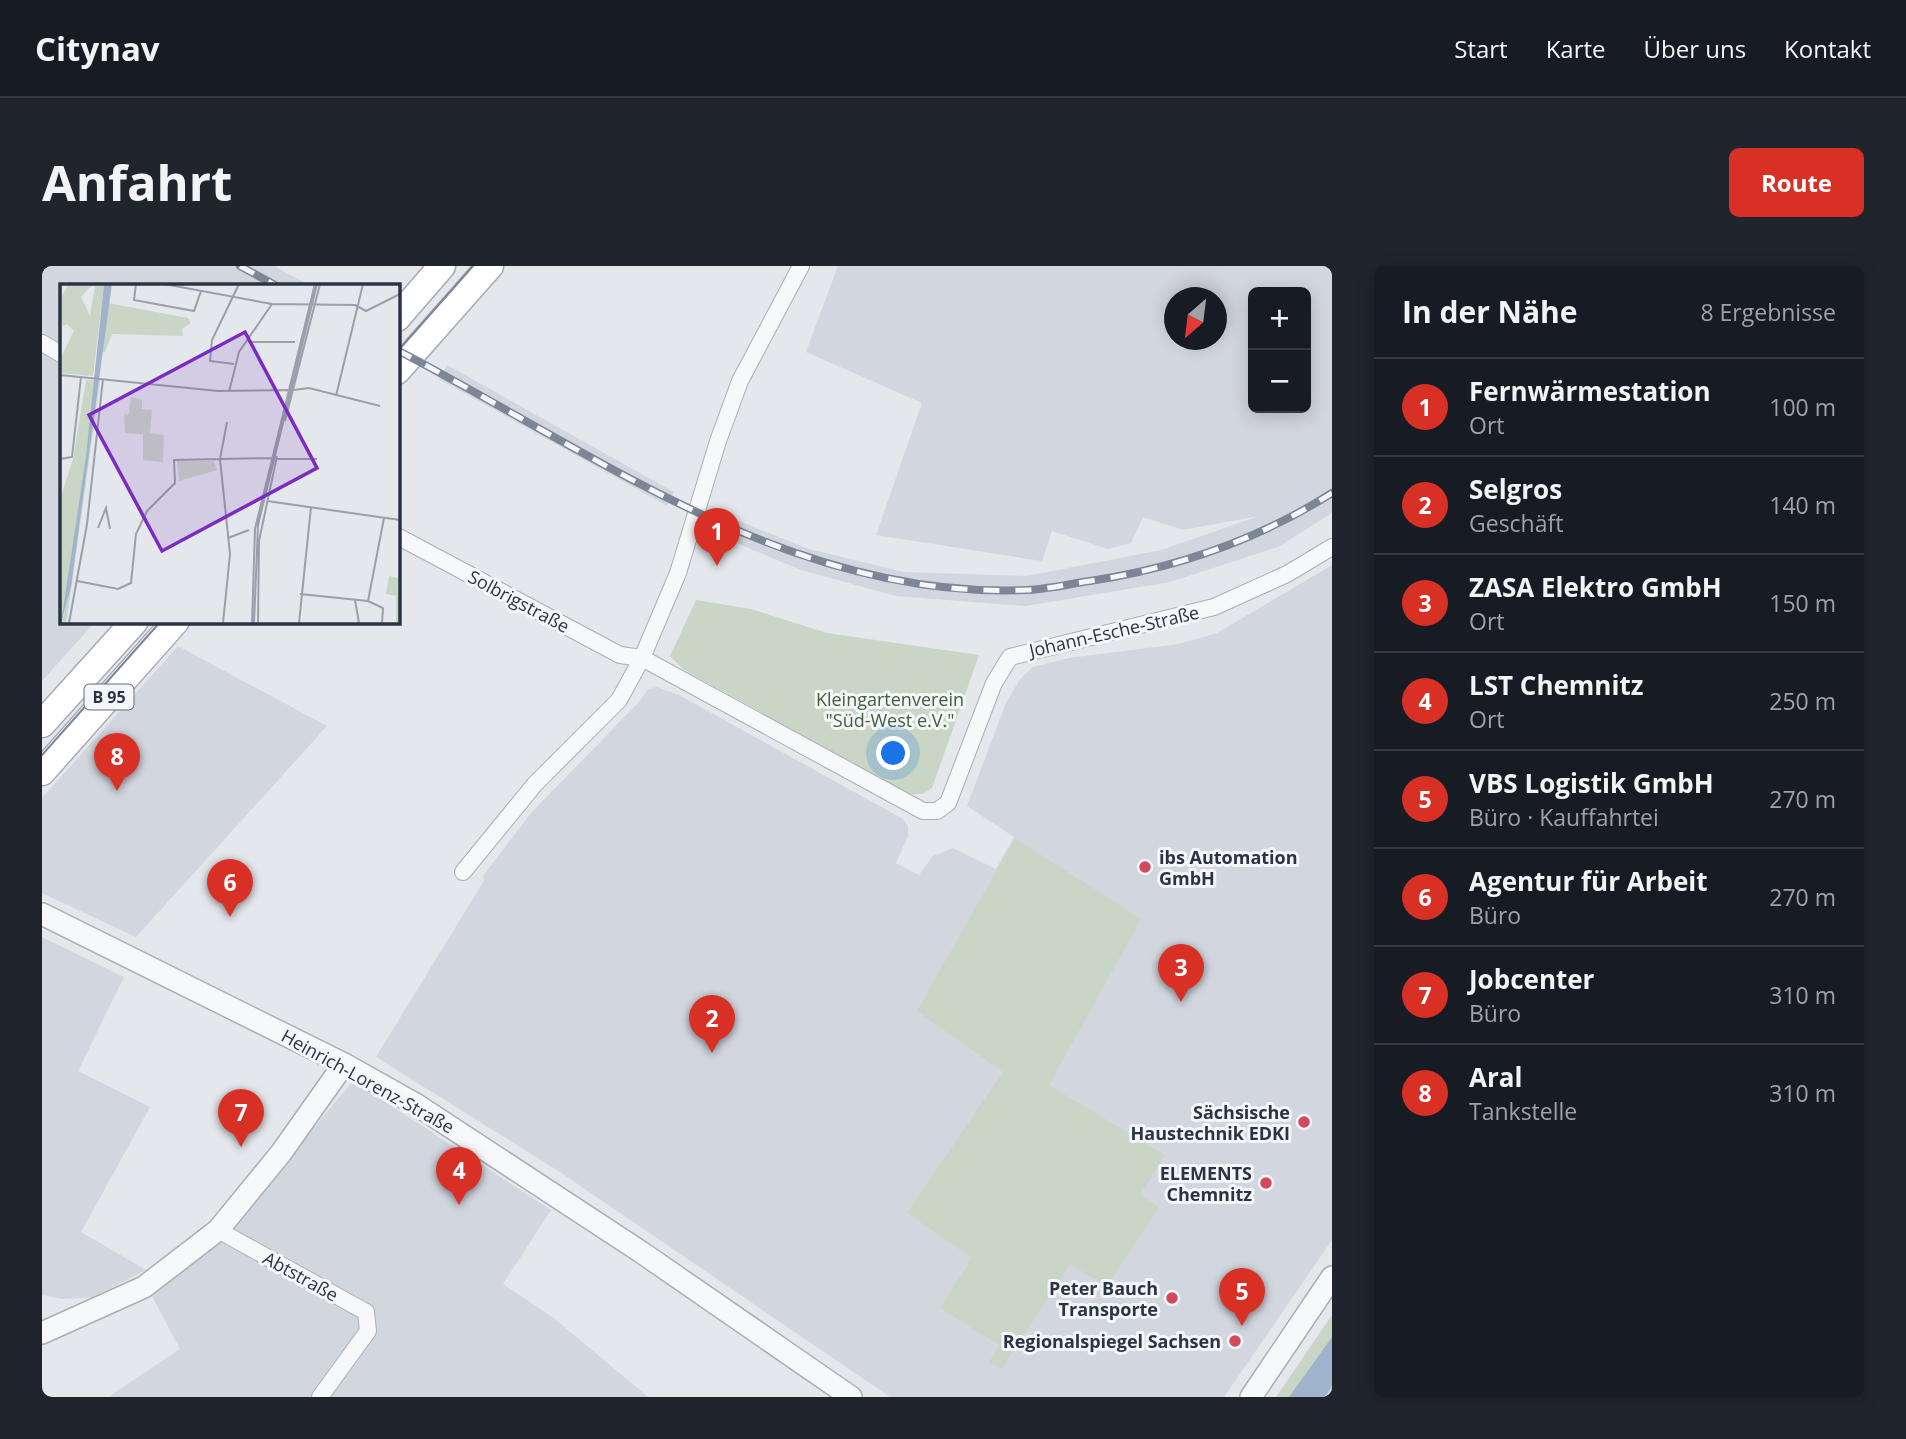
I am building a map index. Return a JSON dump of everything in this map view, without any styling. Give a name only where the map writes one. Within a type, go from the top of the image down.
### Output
[{"type":"main road","points":[[399,316],[442,266]]},
{"type":"main road","points":[[399,369],[491,266]]},
{"type":"main road","name":"B 95","points":[[42,724],[133,623]]},
{"type":"main road","name":"B 95","points":[[42,772],[174,623]]},
{"type":"street","points":[[463,872],[535,784],[619,700],[642,659],[678,573],[718,441],[740,381],[801,266]]},
{"type":"street","points":[[42,344],[60,353]]},
{"type":"street","name":"Solbrigstraße","points":[[399,537],[620,655],[642,659]]},
{"type":"street","name":"Johann-Esche-Straße","points":[[642,659],[923,811],[937,811],[948,803],[994,683],[1010,657],[1214,607],[1287,574],[1332,547]]},
{"type":"street","name":"Heinrich-Lorenz-Straße","points":[[42,914],[344,1064],[488,1150],[851,1397]]},
{"type":"street","points":[[47,1326],[144,1287],[218,1230],[281,1153],[344,1064]]},
{"type":"street","name":"Abtstraße","points":[[218,1230],[366,1312],[368,1331],[320,1397]]},
{"type":"street","points":[[1251,1397],[1332,1277]]},
{"type":"shaded area","points":[[42,266],[274,266],[307,284],[60,284],[60,623],[94,623],[42,681]]},
{"type":"shaded area","points":[[838,266],[1332,266],[1332,513],[1278,547],[1170,582],[1025,606],[896,596],[801,570],[720,536],[729,517],[809,549],[904,572],[1027,576],[1161,550],[1259,516],[1183,530],[1143,517],[1131,543],[1108,549],[1052,531],[1042,561],[876,535],[922,403],[806,352]]},
{"type":"shaded area","points":[[447,365],[674,492],[667,506],[439,379]]},
{"type":"shaded area","points":[[1332,565],[1332,1240],[1224,1397],[890,1397],[560,1172],[376,1057],[485,879],[482,877],[532,812],[639,702],[648,689],[657,687],[679,695],[903,819],[908,826],[908,836],[896,863],[919,875],[933,856],[953,848],[996,869],[1014,837],[967,806],[1006,703],[1020,679],[1033,667],[1069,658],[1179,644],[1217,633]]},
{"type":"shaded area","points":[[178,646],[327,726],[136,937],[42,893],[42,798]]},
{"type":"shaded area","points":[[42,937],[124,977],[78,1071],[150,1107],[81,1232],[146,1270],[93,1297],[62,1299],[42,1295]]},
{"type":"shaded area","points":[[353,1081],[551,1210],[503,1284],[555,1319],[648,1397],[108,1397],[180,1349],[152,1296],[230,1228]]},
{"type":"green space","name":"Kleingartenverein \"Süd-West e.V.\"","points":[[696,600],[751,609],[827,633],[979,655],[932,788],[923,794],[909,794],[684,670],[670,656]]},
{"type":"green space","points":[[1015,838],[1141,919],[1049,1085],[1165,1155],[1140,1195],[1159,1207],[1107,1286],[1070,1264],[1002,1369],[989,1362],[999,1345],[940,1308],[972,1258],[907,1213],[1003,1072],[917,1011]]},
{"type":"green space","points":[[1332,1315],[1332,1397],[1276,1397]]},
{"type":"water","points":[[1332,1337],[1332,1386],[1325,1397],[1289,1397]]},
{"type":"tram line","points":[[399,350],[473,266]]},
{"type":"tram line","points":[[42,755],[159,623]]},
{"type":"railway","points":[[240,266],[273,284]]},
{"type":"railway","points":[[399,351],[698,513],[776,546],[857,571],[940,587],[1027,590],[1154,568],[1216,550],[1246,538],[1332,493]]},
{"type":"place","name":"Fernwärmestation","points":[[717,566]]},
{"type":"place","name":"Aral","points":[[117,791]]},
{"type":"place","name":"ibs Automation GmbH","points":[[1145,867]]},
{"type":"place","name":"Agentur für Arbeit","points":[[230,917]]},
{"type":"place","name":"ZASA Elektro GmbH","points":[[1181,1002]]},
{"type":"place","name":"Selgros","points":[[712,1053]]},
{"type":"place","name":"Sächsische Haustechnik EDKI","points":[[1304,1122]]},
{"type":"place","name":"Jobcenter","points":[[241,1147]]},
{"type":"place","name":"ELEMENTS Chemnitz","points":[[1266,1183]]},
{"type":"place","name":"LST Chemnitz","points":[[459,1205]]},
{"type":"place","name":"Peter Bauch Transporte","points":[[1172,1298]]},
{"type":"place","name":"VBS Logistik GmbH","points":[[1242,1326]]},
{"type":"place","name":"Regionalspiegel Sachsen","points":[[1235,1341]]}]
